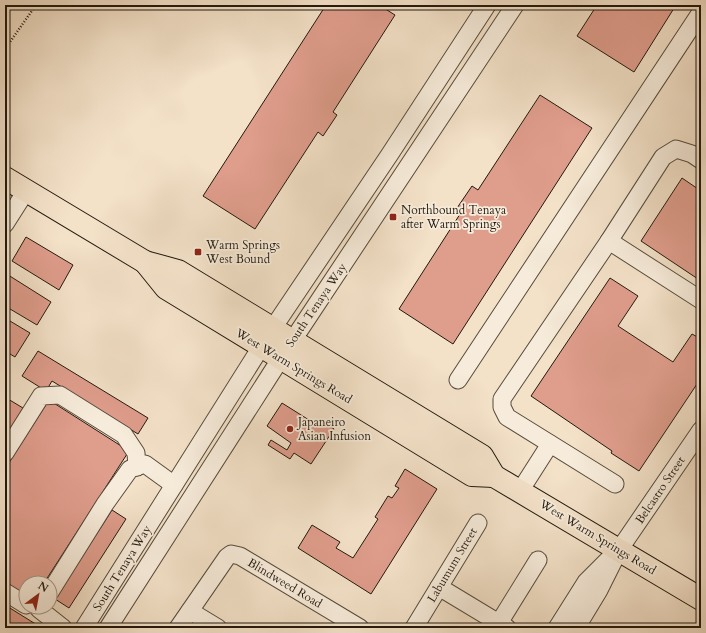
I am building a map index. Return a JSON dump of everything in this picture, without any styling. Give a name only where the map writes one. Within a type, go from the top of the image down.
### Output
[{"type":"main road","name":"West Warm Springs Road","points":[[5,178],[145,262],[166,288],[267,337],[482,456],[494,476],[701,599]]},
{"type":"street","name":"South Tenaya Way","points":[[84,628],[267,337],[488,5]]},
{"type":"street","name":"South Tenaya Way","points":[[108,628],[287,349],[516,5]]},
{"type":"street","points":[[458,380],[701,12]]},
{"type":"street","points":[[615,484],[507,417],[502,407],[502,399],[609,241],[663,157],[676,149],[692,154],[701,160]]},
{"type":"street","points":[[5,224],[26,190]]},
{"type":"street","points":[[609,241],[701,300]]},
{"type":"street","points":[[5,453],[41,396],[60,395],[124,435],[136,453],[137,467]]},
{"type":"street","name":"Belcastro Street","points":[[576,628],[599,590],[619,550],[701,430]]},
{"type":"street","points":[[520,491],[550,444]]},
{"type":"street","points":[[58,579],[105,504],[130,469],[145,464],[174,485]]},
{"type":"street","name":"Labumum Street","points":[[414,628],[478,523]]},
{"type":"street","name":"Belcastro Street","points":[[557,628],[586,582],[619,550]]},
{"type":"street","name":"Blindweed Road","points":[[190,611],[227,557],[231,554],[240,556],[360,628]]},
{"type":"street","points":[[439,587],[503,626],[538,560]]},
{"type":"street","points":[[5,592],[18,599]]},
{"type":"street","points":[[178,628],[190,611],[218,628]]},
{"type":"street","points":[[45,615],[63,628]]},
{"type":"path","points":[[5,49],[36,5]]},
{"type":"building","points":[[326,5],[379,5],[395,15],[333,112],[337,115],[323,136],[318,132],[255,229],[203,196]]},
{"type":"building","points":[[597,5],[676,5],[634,72],[577,36]]},
{"type":"building","points":[[540,95],[592,128],[453,344],[399,309],[462,211],[457,208],[472,186],[478,190]]},
{"type":"building","points":[[682,178],[701,191],[701,281],[641,241]]},
{"type":"building","points":[[26,237],[73,265],[59,290],[12,261]]},
{"type":"building","points":[[5,273],[51,302],[37,325],[5,306]]},
{"type":"building","points":[[610,278],[638,296],[618,326],[673,362],[692,334],[701,339],[701,378],[639,471],[531,396]]},
{"type":"building","points":[[5,318],[30,333],[15,357],[5,351]]},
{"type":"building","points":[[38,351],[148,418],[138,434],[52,381],[46,391],[22,376]]},
{"type":"building","points":[[8,399],[23,408],[5,437],[5,404]]},
{"type":"building","points":[[49,400],[129,451],[49,575],[18,575],[18,590],[5,582],[5,469]]},
{"type":"building","points":[[282,403],[317,425],[321,420],[334,429],[311,464],[294,453],[290,459],[268,445],[271,440],[287,450],[291,443],[267,426]]},
{"type":"building","points":[[405,469],[437,489],[371,594],[298,548],[312,525],[340,542],[336,548],[353,558],[378,519],[375,517],[388,496],[392,498],[399,488],[395,486]]},
{"type":"building","points":[[112,510],[126,519],[69,608],[58,601],[58,594]]},
{"type":"building","points":[[5,605],[18,613],[18,615],[21,615],[42,628],[7,628],[5,627]]},
{"type":"place","name":"Northbound Tenaya after Warm Springs","points":[[393,217]]},
{"type":"place","name":"Warm Springs West Bound","points":[[198,252]]},
{"type":"place","name":"Japaneiro Asian Infusion","points":[[290,429]]}]
